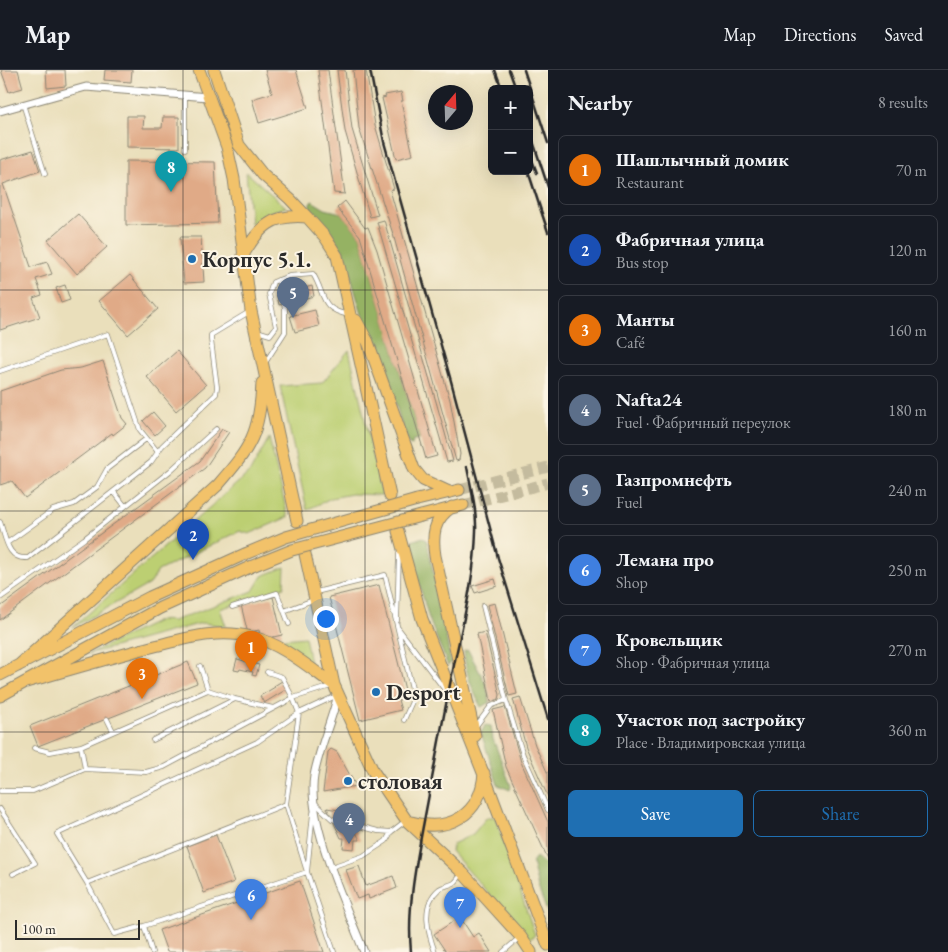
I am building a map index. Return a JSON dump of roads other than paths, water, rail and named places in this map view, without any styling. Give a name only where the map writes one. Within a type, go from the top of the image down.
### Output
[{"type":"main road","points":[[199,70],[227,147],[234,179],[251,311],[297,521]]},
{"type":"main road","points":[[214,70],[239,145],[263,176],[290,199],[326,237],[337,256],[351,312],[390,496]]},
{"type":"main road","points":[[243,255],[260,230],[275,219],[290,215],[307,217]]},
{"type":"main road","points":[[0,675],[150,597],[286,537],[454,491],[436,488],[423,480],[414,469],[368,342],[351,312]]},
{"type":"main road","points":[[18,666],[218,484],[237,463],[253,437],[258,424],[261,408],[263,366]]},
{"type":"main road","points":[[0,696],[160,608],[250,567],[292,550],[458,506],[439,519],[433,539],[435,556],[484,775],[479,795],[473,807],[461,818],[446,824],[433,826],[406,821]]},
{"type":"main road","points":[[399,535],[422,619],[484,775],[548,945]]},
{"type":"main road","points":[[305,554],[336,690],[373,771],[406,821],[463,873],[521,936],[531,952]]},
{"type":"main road","points":[[26,682],[204,634],[227,634],[253,637],[273,646],[296,658],[336,690]]},
{"type":"street","points":[[0,111],[86,87],[208,97]]},
{"type":"street","points":[[336,690],[314,778],[314,803],[319,830],[331,867],[364,952]]},
{"type":"lane","points":[[184,149],[185,94]]},
{"type":"lane","points":[[23,104],[45,174]]},
{"type":"lane","points":[[255,330],[270,335],[276,326],[269,294],[272,282],[289,276],[314,274],[320,284],[322,297],[331,308],[342,314],[351,312]]},
{"type":"lane","points":[[263,366],[285,332],[285,308],[278,280]]},
{"type":"lane","points":[[0,522],[7,543],[15,556],[24,559],[32,556],[151,462],[162,446],[216,394],[217,387],[210,340],[211,335],[251,311]]},
{"type":"lane","points":[[0,371],[108,334],[140,430],[158,452]]},
{"type":"lane","points":[[0,598],[84,539],[170,471],[216,429]]},
{"type":"lane","points":[[7,543],[53,510],[74,504],[97,488],[108,469],[146,439]]},
{"type":"lane","points":[[114,492],[126,506]]},
{"type":"lane","points":[[399,535],[397,626],[456,704]]},
{"type":"lane","points":[[284,611],[314,596],[385,575],[414,697],[404,720]]},
{"type":"lane","points":[[232,607],[277,593],[289,624]]},
{"type":"lane","points":[[483,606],[506,700],[523,755],[548,810]]},
{"type":"lane","points":[[200,666],[208,690]]},
{"type":"lane","points":[[267,672],[282,677],[299,714],[286,804],[334,952]]},
{"type":"lane","points":[[34,748],[50,752],[81,746],[208,690],[235,699],[274,708]]},
{"type":"lane","points":[[0,791],[33,791],[85,769],[146,772],[164,767],[293,698],[336,690]]},
{"type":"lane","points":[[307,872],[144,926],[114,934],[87,883],[57,834],[257,742],[336,690]]},
{"type":"lane","points":[[153,740],[235,699]]},
{"type":"lane","points":[[473,730],[491,706],[506,700]]},
{"type":"lane","points":[[107,719],[113,731]]},
{"type":"lane","points":[[81,746],[85,769]]},
{"type":"lane","points":[[314,803],[332,819],[378,831],[391,832]]},
{"type":"lane","points":[[307,872],[314,803]]},
{"type":"lane","points":[[87,883],[286,804]]},
{"type":"lane","points":[[0,809],[34,863],[13,874]]},
{"type":"lane","points":[[331,867],[363,856],[386,841],[391,832],[406,821]]},
{"type":"lane","points":[[435,952],[426,923],[429,907],[434,895],[441,887],[453,884],[463,873]]},
{"type":"lane","points":[[144,926],[152,952]]},
{"type":"lane","points":[[503,952],[521,936]]},
{"type":"tunnel","points":[[459,490],[548,467]]},
{"type":"tunnel","points":[[463,505],[548,483]]},
{"type":"railway","points":[[370,70],[384,142],[498,558],[548,719]]},
{"type":"railway","points":[[495,70],[501,85]]},
{"type":"railway","points":[[509,70],[515,85]]},
{"type":"railway","points":[[524,70],[548,143]]},
{"type":"railway","points":[[529,130],[548,187]]},
{"type":"railway","points":[[533,162],[537,173]]},
{"type":"railway","points":[[529,175],[548,232]]},
{"type":"railway","points":[[411,952],[410,919],[415,870],[468,598],[475,548],[476,515],[467,467]]},
{"type":"place","name":"Участок под застройку","points":[[171,192]]},
{"type":"place","name":"Корпус 5.1.","points":[[192,259]]},
{"type":"place","name":"Газпромнефть","points":[[293,318]]},
{"type":"place","name":"Фабричная улица","points":[[193,560]]},
{"type":"place","name":"Шашлычный домик","points":[[251,672]]},
{"type":"place","name":"Desport","points":[[376,692]]},
{"type":"place","name":"Манты","points":[[142,699]]},
{"type":"place","name":"столовая","points":[[348,781]]},
{"type":"place","name":"Nafta24","points":[[349,844]]},
{"type":"place","name":"Лемана про","points":[[251,920]]},
{"type":"place","name":"Кровельщик","points":[[460,928]]}]
